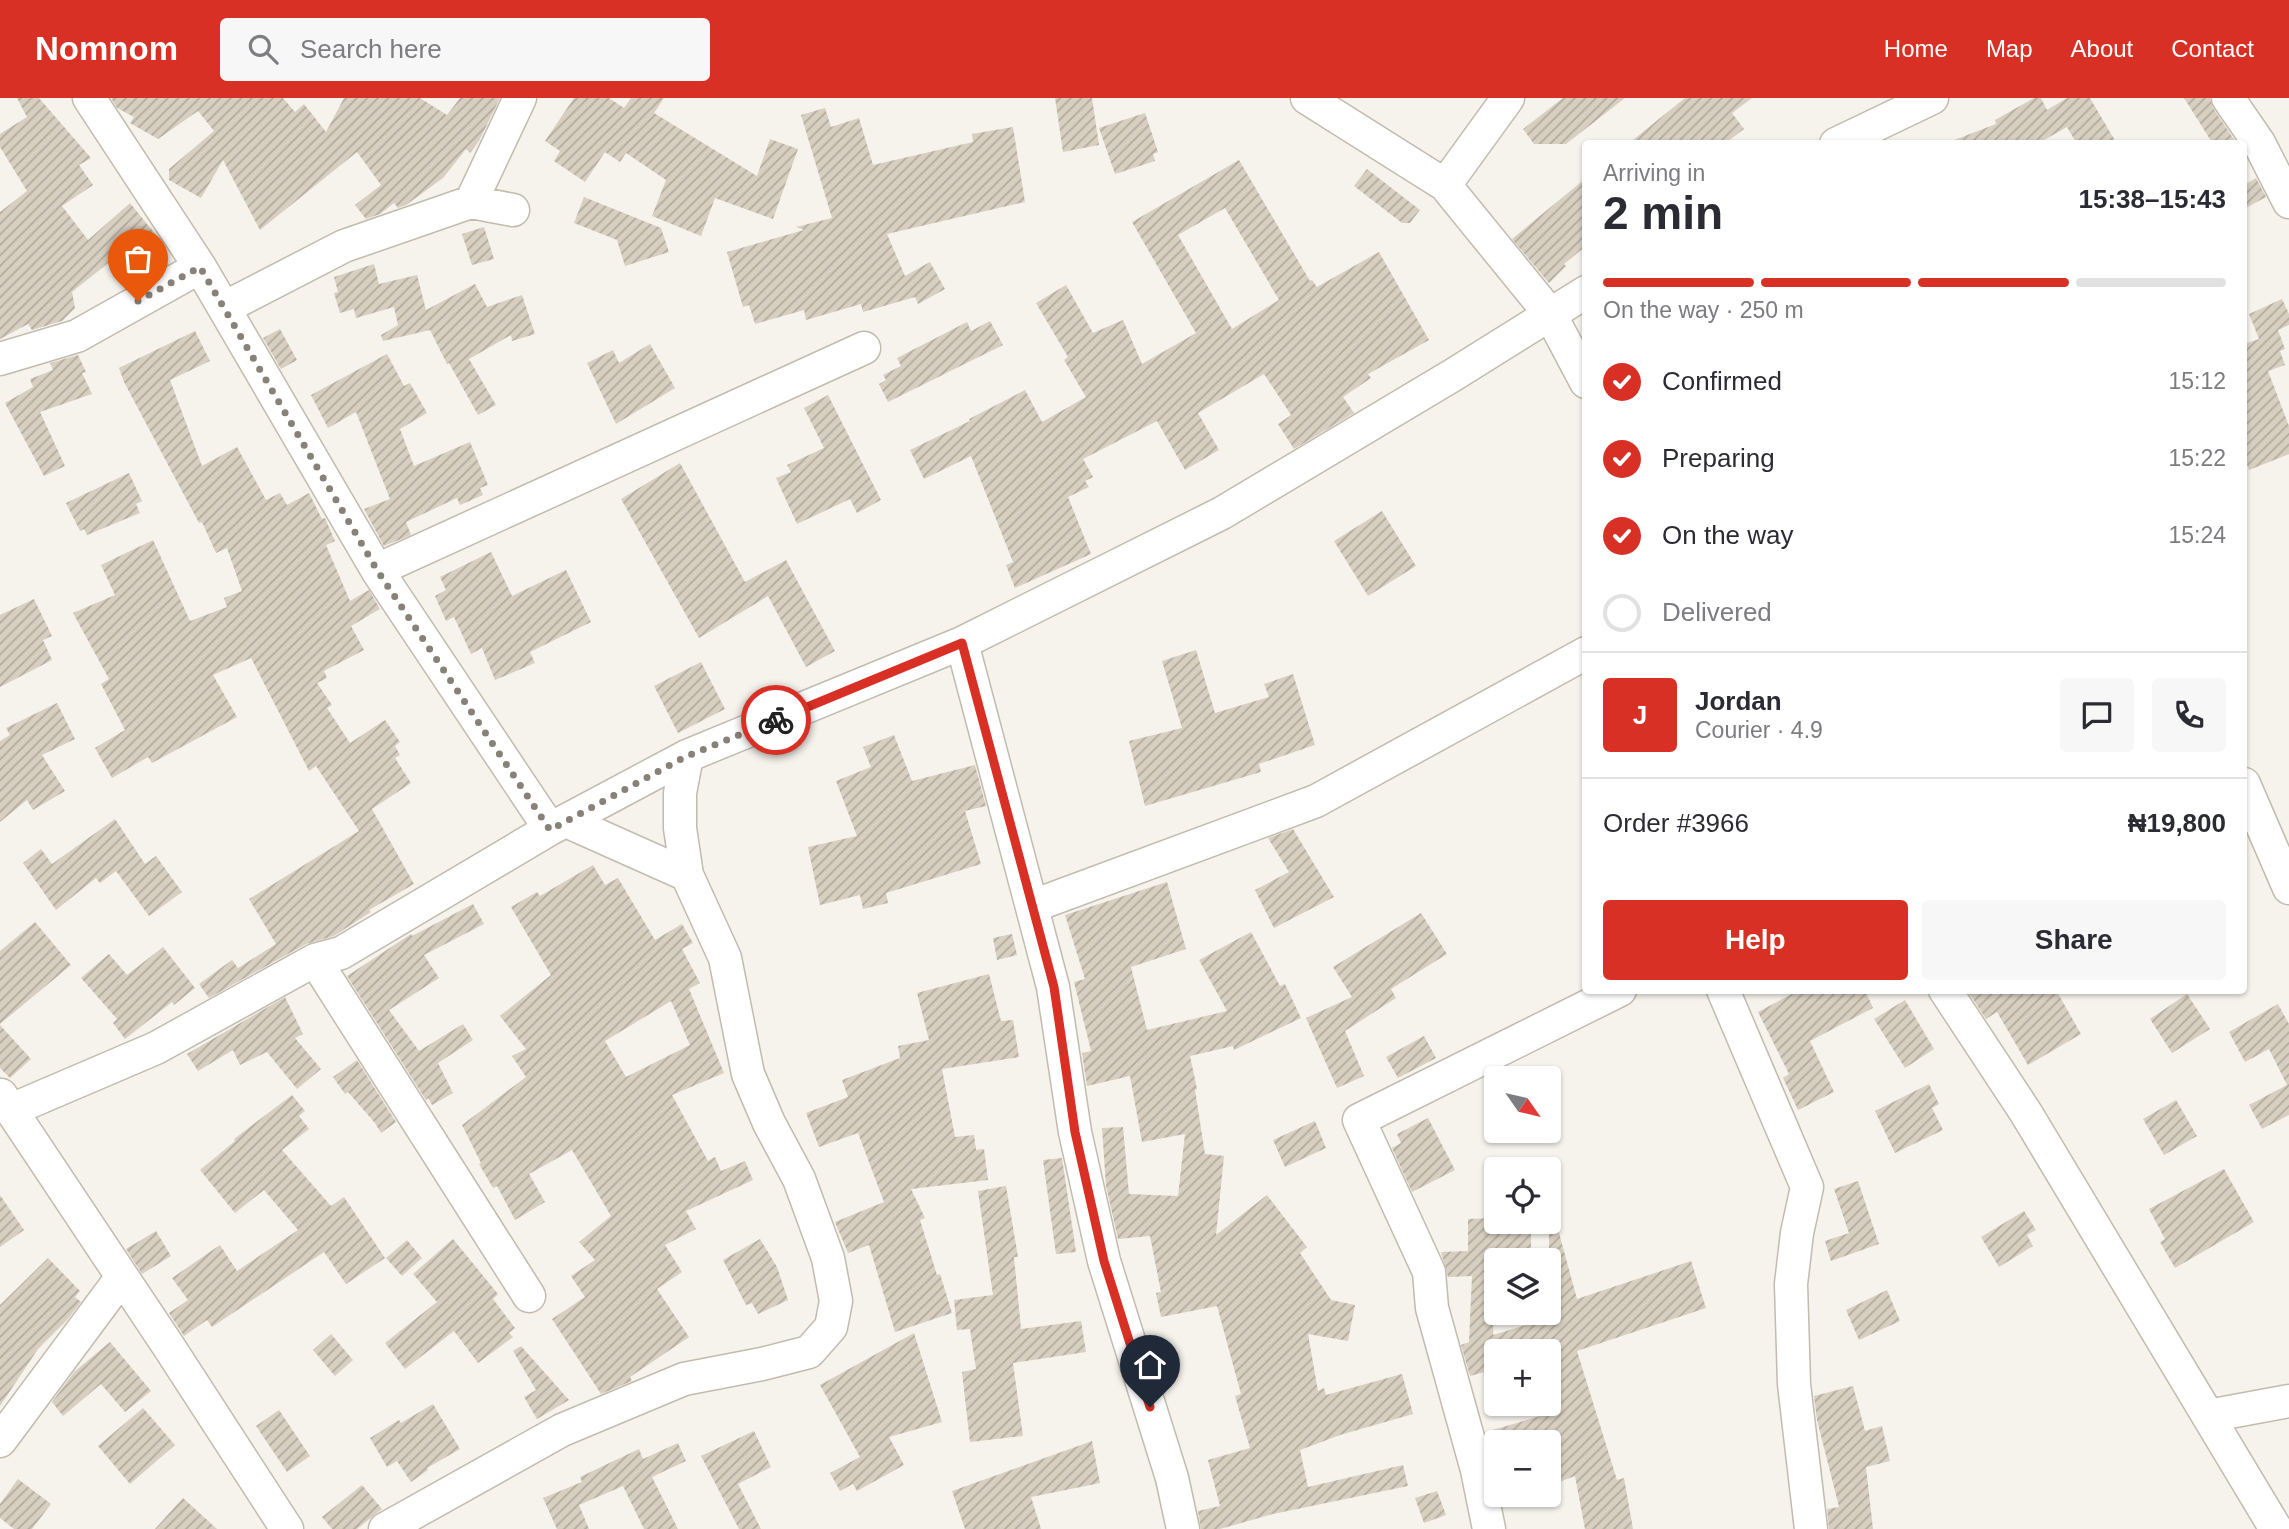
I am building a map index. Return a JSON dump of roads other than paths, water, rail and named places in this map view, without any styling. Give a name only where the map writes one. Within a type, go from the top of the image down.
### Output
[{"type":"street","points":[[89,98],[200,267],[377,570],[558,825],[687,875]]},
{"type":"street","points":[[471,202],[520,98]]},
{"type":"street","points":[[1307,98],[1445,185],[1550,314],[1582,374]]},
{"type":"street","points":[[1445,185],[1508,98]]},
{"type":"street","points":[[1843,140],[1932,98]]},
{"type":"street","points":[[2228,98],[2259,143],[2289,202]]},
{"type":"street","points":[[224,308],[344,246],[471,202],[513,210]]},
{"type":"street","points":[[0,359],[77,335],[200,267]]},
{"type":"street","points":[[287,1529],[6,1102],[156,1048],[315,960],[341,953],[558,825],[687,756],[962,643],[1222,513],[1582,294]]},
{"type":"street","points":[[377,570],[864,348]]},
{"type":"street","points":[[962,643],[1054,987],[1075,1132],[1104,1261],[1172,1478],[1183,1529]]},
{"type":"street","points":[[1033,906],[1316,802],[1582,655]]},
{"type":"street","points":[[385,1529],[562,1430],[684,1379],[809,1352],[831,1327],[836,1301],[828,1258],[799,1179],[769,1123],[748,1074],[725,958],[687,875],[680,828],[681,793],[687,756]]},
{"type":"street","points":[[2247,791],[2289,888]]},
{"type":"street","points":[[315,960],[529,1296]]},
{"type":"street","points":[[1489,1529],[1477,1470],[1432,1308],[1429,1272],[1359,1120],[1611,994]]},
{"type":"street","points":[[1725,994],[1807,1187],[1797,1233],[1791,1284],[1794,1384],[1811,1529]]},
{"type":"street","points":[[1948,994],[2026,1113],[2276,1529]]},
{"type":"street","points":[[0,1441],[122,1277]]},
{"type":"street","points":[[2208,1416],[2289,1401]]}]
